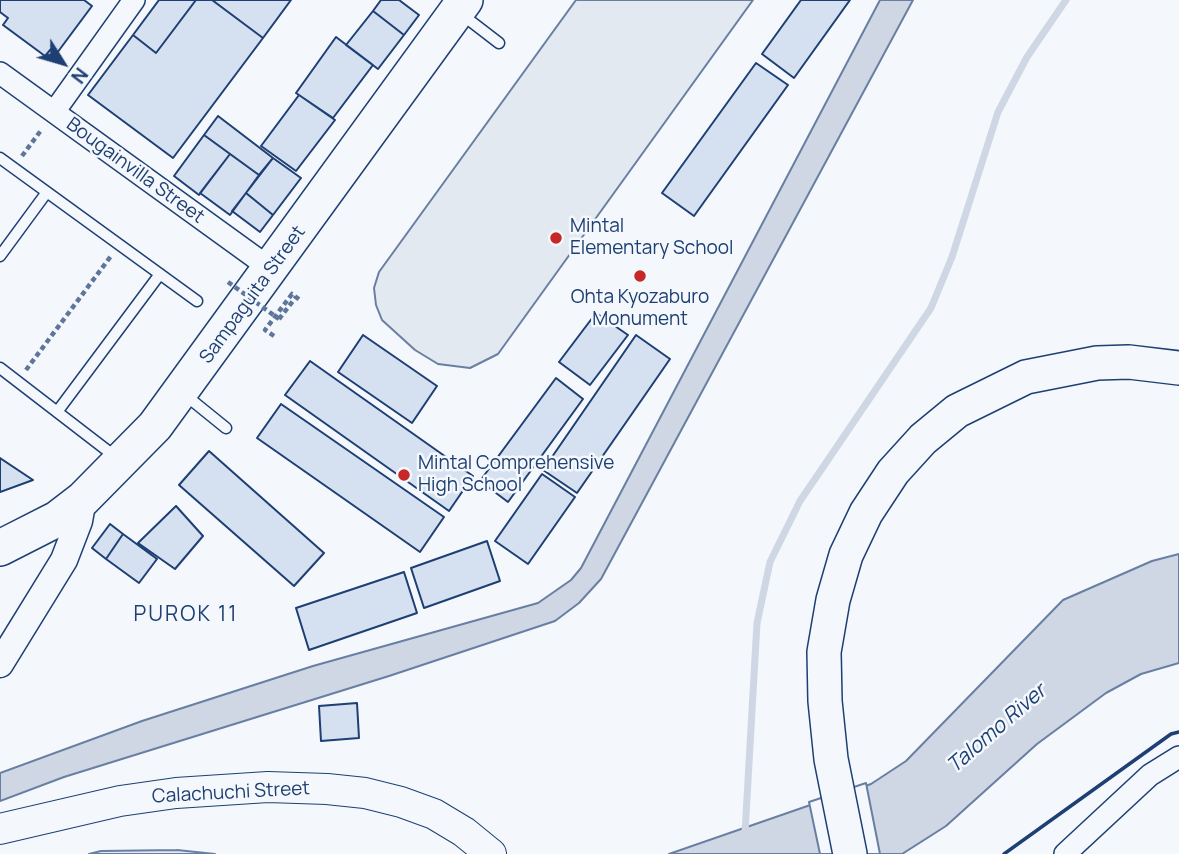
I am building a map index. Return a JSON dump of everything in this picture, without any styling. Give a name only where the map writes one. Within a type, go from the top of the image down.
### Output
[{"type":"highway","name":"Sampaguita Street","points":[[0,548],[57,519],[83,499],[122,462],[182,393],[461,6]]},
{"type":"main road","points":[[850,854],[831,759],[825,701],[824,652],[833,600],[846,555],[866,513],[892,472],[923,439],[957,411],[1026,377],[1097,363],[1129,362],[1179,368]]},
{"type":"main road","name":"Calachuchi Street","points":[[0,829],[95,806],[176,793],[268,788],[327,789],[365,793],[434,814],[464,832],[491,854]]},
{"type":"street","points":[[54,112],[134,0]]},
{"type":"street","name":"Bougainvilla Street","points":[[0,73],[271,269]]},
{"type":"street","points":[[0,664],[64,560],[76,530],[83,499]]},
{"type":"street","points":[[1065,854],[1150,775],[1179,757]]},
{"type":"lane","points":[[461,6],[499,43]]},
{"type":"lane","points":[[0,158],[197,301]]},
{"type":"lane","points":[[0,256],[47,192]]},
{"type":"lane","points":[[57,412],[160,274]]},
{"type":"lane","points":[[0,368],[122,462]]},
{"type":"lane","points":[[182,393],[226,428]]},
{"type":"path","points":[[14,168],[54,112]]},
{"type":"path","points":[[18,382],[119,245]]},
{"type":"path","points":[[228,282],[279,319],[298,298],[292,294],[265,330],[274,335]]},
{"type":"shaded area","points":[[576,0],[753,0],[498,354],[470,368],[438,364],[415,350],[382,320],[376,305],[374,288],[379,272]]},
{"type":"shaded area","points":[[177,850],[215,854],[89,854],[101,851]]},
{"type":"water","points":[[880,0],[913,0],[601,579],[579,603],[555,621],[389,676],[64,777],[0,801],[0,773],[142,721],[313,666],[538,603],[571,580],[581,568]]},
{"type":"water","name":"Talomo River","points":[[1179,554],[1179,663],[1141,674],[1106,693],[1037,744],[946,826],[902,854],[669,854],[871,784],[906,761],[1063,600],[1152,561]]},
{"type":"pier","points":[[866,783],[880,854],[820,854],[809,802]]},
{"type":"building","points":[[0,0],[84,0],[92,6],[57,53],[51,49],[45,56],[3,25],[8,18],[0,12]]},
{"type":"building","points":[[159,0],[196,0],[156,53],[133,35]]},
{"type":"building","points":[[196,0],[212,0],[263,38],[173,158],[88,95],[133,35],[156,53]]},
{"type":"building","points":[[212,0],[291,0],[263,38]]},
{"type":"building","points":[[381,0],[399,0],[419,15],[404,35],[373,11]]},
{"type":"building","points":[[801,0],[850,0],[794,78],[762,54]]},
{"type":"building","points":[[373,11],[404,35],[378,69],[346,45]]},
{"type":"building","points":[[336,37],[373,65],[333,118],[296,93]]},
{"type":"building","points":[[756,63],[788,85],[694,216],[662,193]]},
{"type":"building","points":[[299,95],[335,120],[296,171],[261,146]]},
{"type":"building","points":[[218,116],[273,158],[259,175],[204,135]]},
{"type":"building","points":[[204,135],[230,154],[199,195],[174,176]]},
{"type":"building","points":[[230,154],[259,175],[230,215],[200,193]]},
{"type":"building","points":[[273,158],[301,178],[273,215],[246,193]]},
{"type":"building","points":[[246,193],[273,215],[260,232],[232,211]]},
{"type":"building","points":[[596,313],[628,335],[590,385],[559,362]]},
{"type":"building","points":[[363,335],[437,386],[412,423],[338,372]]},
{"type":"building","points":[[636,335],[670,359],[577,493],[543,470]]},
{"type":"building","points":[[310,361],[473,476],[449,511],[285,395]]},
{"type":"building","points":[[556,378],[583,399],[508,502],[480,481]]},
{"type":"building","points":[[281,404],[444,517],[420,552],[257,438]]},
{"type":"building","points":[[209,451],[324,553],[294,586],[179,485]]},
{"type":"building","points":[[0,458],[33,480],[0,492]]},
{"type":"building","points":[[542,474],[575,497],[528,564],[495,541]]},
{"type":"building","points":[[176,506],[203,536],[175,569],[138,543]]},
{"type":"building","points":[[110,524],[123,534],[106,559],[92,548]]},
{"type":"building","points":[[123,534],[157,559],[139,583],[106,559]]},
{"type":"building","points":[[487,541],[500,581],[424,608],[411,568]]},
{"type":"building","points":[[404,572],[417,613],[309,650],[296,608]]},
{"type":"building","points":[[357,703],[359,738],[321,741],[319,706]]},
{"type":"waterway","points":[[745,833],[757,623],[770,562],[800,501],[931,308],[952,257],[998,112],[1027,57],[1066,0]]},
{"type":"wall","points":[[1004,854],[1171,734],[1179,732]]},
{"type":"place","name":"Mintal Elementary School","points":[[556,238]]},
{"type":"place","name":"Ohta Kyozaburo Monument","points":[[640,276]]},
{"type":"place","name":"Mintal Comprehensive High School","points":[[404,475]]},
{"type":"district","name":"PUROK 11","points":[[186,615]]}]
